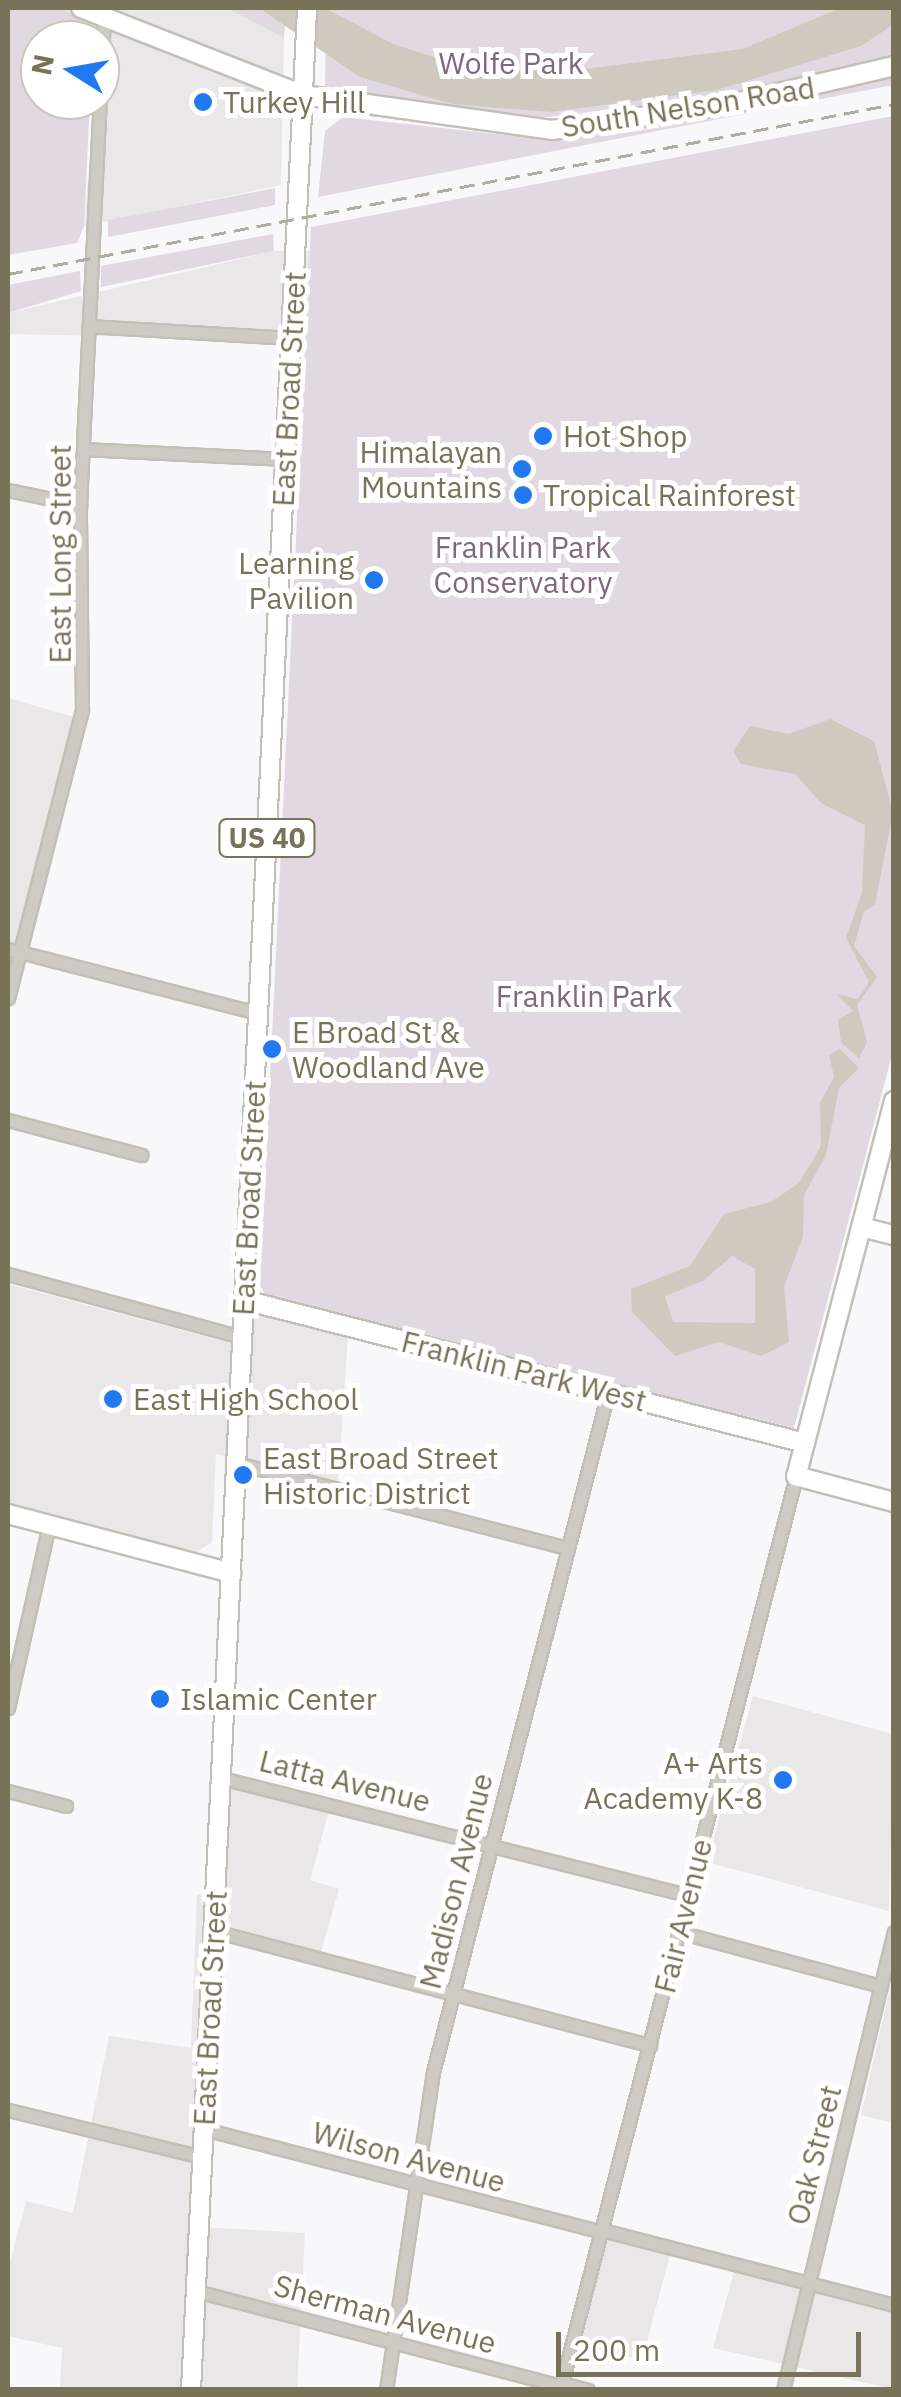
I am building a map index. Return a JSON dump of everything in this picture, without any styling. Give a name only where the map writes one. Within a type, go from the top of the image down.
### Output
[{"type":"main road","name":"South Nelson Road","points":[[81,8],[303,95],[552,130],[731,104],[894,66]]},
{"type":"main road","name":"East Broad Street","points":[[191,2390],[307,8]]},
{"type":"main road","name":"Fair Avenue","points":[[796,1476],[894,1101]]},
{"type":"main road","points":[[861,1226],[894,1235]]},
{"type":"main road","name":"Franklin Park West","points":[[244,1300],[805,1443]]},
{"type":"main road","points":[[796,1476],[894,1502]]},
{"type":"main road","points":[[8,1514],[231,1573]]},
{"type":"street","name":"East Long Street","points":[[8,998],[14,951],[82,710],[80,505],[99,120]]},
{"type":"street","points":[[89,326],[290,338]]},
{"type":"street","points":[[83,450],[286,459]]},
{"type":"street","points":[[8,490],[80,505]]},
{"type":"street","points":[[14,951],[258,1013]]},
{"type":"street","points":[[8,1120],[142,1156]]},
{"type":"street","points":[[8,1274],[242,1337]]},
{"type":"street","name":"Madison Avenue","points":[[386,2390],[416,2184],[454,1994],[608,1392]]},
{"type":"street","points":[[236,1463],[568,1548]]},
{"type":"street","name":"Fair Avenue","points":[[561,2386],[796,1476]]},
{"type":"street","points":[[8,1708],[49,1525]]},
{"type":"street","name":"Latta Avenue","points":[[222,1778],[688,1896]]},
{"type":"street","points":[[8,1791],[66,1806]]},
{"type":"street","points":[[214,1931],[650,2045]]},
{"type":"street","points":[[679,1932],[881,1986]]},
{"type":"street","name":"Oak Street","points":[[783,2390],[894,1932]]},
{"type":"street","points":[[8,2110],[203,2157]]},
{"type":"street","name":"Wilson Avenue","points":[[204,2130],[894,2305]]},
{"type":"street","name":"Sherman Avenue","points":[[196,2291],[588,2390]]},
{"type":"shaded area","points":[[60,8],[227,8],[284,38],[281,185],[84,226],[93,120],[120,120],[120,20],[75,20]]},
{"type":"shaded area","points":[[259,8],[325,8],[393,44],[462,66],[569,71],[743,49],[840,8],[893,8],[894,24],[861,46],[717,90],[551,112],[452,104],[360,77]]},
{"type":"shaded area","points":[[274,251],[310,251],[306,340],[8,334],[8,313]]},
{"type":"shaded area","points":[[8,698],[78,718],[8,995]]},
{"type":"shaded area","points":[[830,719],[874,741],[893,812],[875,905],[864,911],[854,946],[877,977],[857,1005],[867,1042],[859,1058],[841,1042],[838,1020],[853,1011],[836,994],[858,999],[869,982],[846,938],[862,892],[865,825],[821,803],[795,774],[741,764],[733,751],[750,726],[789,734]]},
{"type":"shaded area","points":[[840,1049],[859,1068],[839,1088],[826,1155],[804,1195],[803,1237],[784,1287],[789,1342],[761,1356],[719,1342],[675,1356],[632,1312],[631,1289],[690,1266],[724,1214],[771,1202],[799,1183],[821,1146],[820,1103],[834,1077],[829,1055]],"holes":[[[732,1256],[755,1269],[755,1323],[673,1322],[665,1296],[703,1281]]]},
{"type":"shaded area","name":"East High School","points":[[8,1284],[218,1340],[261,1294],[349,1319],[338,1485],[216,1454],[212,1542],[194,1554],[8,1503]]},
{"type":"shaded area","points":[[753,1696],[893,1734],[889,1911],[707,1862]]},
{"type":"shaded area","points":[[222,1774],[331,1804],[310,1880],[339,1889],[319,1959],[214,1932],[200,2227],[305,2233],[297,2389],[60,2389],[62,2348],[8,2336],[8,2270],[26,2201],[73,2213],[109,2036],[191,2048],[197,1894],[214,1895]]},
{"type":"shaded area","points":[[893,1975],[894,2123],[861,2115]]},
{"type":"shaded area","points":[[600,2228],[672,2247],[642,2360],[571,2342]]},
{"type":"shaded area","points":[[736,2264],[893,2305],[893,2389],[713,2348]]},
{"type":"green space","points":[[8,8],[60,8],[83,20],[20,20],[20,120],[89,120],[84,226],[77,243],[8,255]]},
{"type":"green space","points":[[227,8],[259,8],[285,25],[284,38]]},
{"type":"green space","name":"Wolfe Park","points":[[326,8],[893,8],[893,55],[710,98],[521,120],[325,87]]},
{"type":"green space","points":[[893,70],[893,85],[318,197],[325,131],[343,117],[541,139]]},
{"type":"green space","name":"Franklin Park","points":[[893,116],[893,1051],[794,1428],[267,1298],[260,1285],[311,227]]},
{"type":"green space","points":[[275,188],[275,205],[108,237],[108,220]]},
{"type":"green space","points":[[273,234],[274,251],[101,287],[101,266]]},
{"type":"green space","points":[[80,271],[81,291],[8,313],[8,285]]},
{"type":"railway","points":[[8,274],[894,104]]},
{"type":"place","name":"Turkey Hill","points":[[203,102]]},
{"type":"place","name":"Hot Shop","points":[[543,436]]},
{"type":"place","name":"Himalayan Mountains","points":[[522,469]]},
{"type":"place","name":"Tropical Rainforest","points":[[523,495]]},
{"type":"place","name":"Learning Pavilion","points":[[374,580]]},
{"type":"place","name":"E Broad St & Woodland Ave","points":[[272,1049]]},
{"type":"place","name":"East High School","points":[[113,1399]]},
{"type":"place","name":"East Broad Street Historic District","points":[[243,1475]]},
{"type":"place","name":"Islamic Center","points":[[160,1699]]},
{"type":"place","name":"A+ Arts Academy K-8","points":[[783,1780]]},
{"type":"park label","name":"Franklin Park Conservatory","points":[[523,564]]}]
